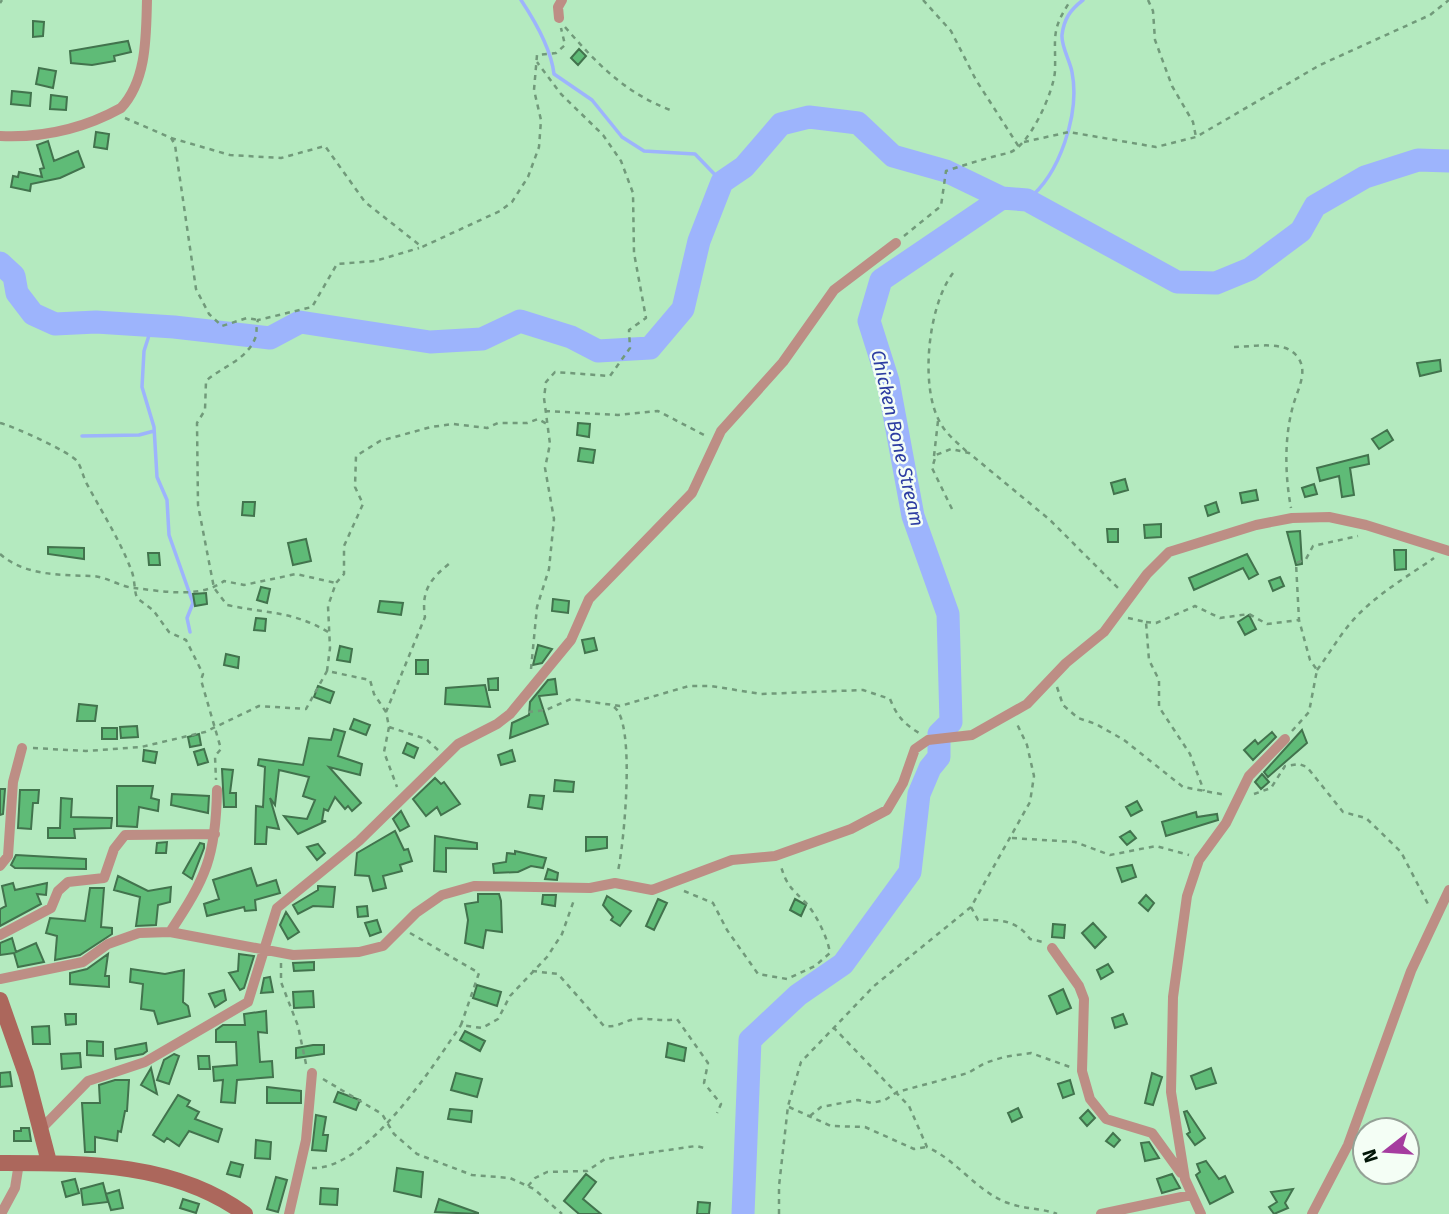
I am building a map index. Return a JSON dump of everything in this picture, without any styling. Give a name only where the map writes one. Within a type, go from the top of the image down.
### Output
[{"type":"street","points":[[0,136],[55,133],[111,114],[128,100],[144,58],[147,0]]},
{"type":"street","points":[[559,18],[558,7],[562,0]]},
{"type":"street","points":[[42,1128],[88,1081],[145,1062],[248,1002],[266,951],[277,908],[359,841],[447,753],[510,714],[571,640],[589,599],[692,493],[714,442],[783,362],[841,282],[896,243]]},
{"type":"street","points":[[0,979],[83,962],[122,937],[170,932],[278,953],[338,956],[383,946],[411,918],[442,895],[474,886],[579,888],[615,883],[641,890],[668,884],[732,860],[775,856],[851,829],[887,810],[903,783],[912,754],[930,740],[963,737],[1012,715],[1118,616],[1128,597],[1170,552],[1227,532],[1293,518],[1329,517],[1366,524],[1444,549],[1449,540]]},
{"type":"street","points":[[1201,1214],[1185,1179],[1174,1122],[1171,1032],[1187,896],[1199,860],[1226,823],[1249,776],[1285,739]]},
{"type":"street","points":[[0,866],[8,856],[13,782],[22,748]]},
{"type":"street","points":[[170,932],[204,880],[215,834],[217,790]]},
{"type":"street","points":[[0,935],[51,908],[58,891],[68,882],[104,878],[114,849],[125,835],[215,834]]},
{"type":"street","points":[[1312,1214],[1348,1145],[1411,971],[1449,890]]},
{"type":"street","points":[[1052,948],[1079,986],[1084,999],[1082,1071],[1090,1098],[1106,1119],[1153,1133],[1185,1179]]},
{"type":"street","points":[[0,1000],[42,1128],[49,1162]]},
{"type":"street","points":[[289,1214],[302,1166],[312,1073]]},
{"type":"street","points":[[0,1163],[49,1162],[112,1166],[175,1179],[201,1189],[245,1214]]},
{"type":"street","points":[[1,1214],[15,1188],[19,1163]]},
{"type":"street","points":[[1101,1214],[1191,1195]]},
{"type":"path","points":[[923,0],[951,31],[976,80],[1019,147]]},
{"type":"path","points":[[896,243],[941,206],[946,171],[999,153],[1009,153],[1024,142],[1045,107],[1055,75],[1054,30],[1071,0]]},
{"type":"path","points":[[1148,0],[1153,11],[1155,40],[1172,86],[1193,122],[1196,137]]},
{"type":"path","points":[[1024,142],[1069,132],[1156,147],[1196,137],[1320,65],[1430,15],[1449,0]]},
{"type":"path","points":[[171,138],[192,247],[196,289],[209,314],[222,326],[247,318],[258,320],[312,307],[337,264],[375,261],[419,248],[500,211],[512,202],[528,177],[539,147],[541,120],[534,90],[537,55],[556,53],[565,45],[559,18]]},
{"type":"path","points":[[559,18],[605,72],[632,92],[673,111]]},
{"type":"path","points":[[534,682],[531,671],[537,607],[549,569],[554,519],[545,468],[549,455],[545,411],[546,382],[551,375],[559,372],[610,376],[629,348],[629,330],[646,318],[634,253],[633,193],[621,162],[603,135],[561,94],[537,62]]},
{"type":"path","points":[[111,114],[171,138],[230,155],[281,158],[325,146],[365,202],[419,248]]},
{"type":"path","points":[[953,274],[943,285],[932,332],[929,386],[937,418],[946,432],[1050,520],[1128,597]]},
{"type":"path","points":[[258,320],[256,337],[237,361],[207,378],[205,410],[197,423],[199,509],[215,588],[227,605],[254,612],[281,612],[328,632]]},
{"type":"path","points":[[1234,347],[1284,348],[1295,353],[1302,363],[1303,375],[1290,421],[1286,471],[1293,518]]},
{"type":"path","points":[[545,411],[618,415],[658,411],[714,442]]},
{"type":"path","points":[[937,418],[933,459],[935,479],[952,509]]},
{"type":"path","points":[[22,748],[86,751],[141,747],[214,729],[259,706],[306,709],[327,671],[330,648],[328,606],[336,583],[344,574],[344,546],[363,504],[355,487],[356,456],[380,441],[431,427],[453,424],[487,428],[498,423],[527,423],[538,419],[547,424]]},
{"type":"path","points":[[0,423],[50,443],[76,460],[105,512],[106,522],[132,572],[137,598],[153,610],[163,626],[186,640],[203,674],[201,680],[221,750],[215,756],[217,790]]},
{"type":"path","points":[[933,459],[951,449],[969,453]]},
{"type":"path","points":[[1317,670],[1310,660],[1299,620],[1296,563],[1306,559],[1313,546],[1360,536],[1366,524]]},
{"type":"path","points":[[1285,739],[1309,712],[1317,670],[1345,629],[1401,578],[1444,549]]},
{"type":"path","points":[[0,554],[13,565],[30,570],[94,576],[135,588],[184,592],[215,588],[224,581],[244,585],[296,574],[336,583]]},
{"type":"path","points":[[386,712],[425,617],[423,603],[428,582],[450,564]]},
{"type":"path","points":[[1118,616],[1156,623],[1195,606],[1220,618],[1250,614],[1267,624],[1299,620]]},
{"type":"path","points":[[1146,622],[1149,660],[1159,680],[1159,707],[1190,754],[1204,792]]},
{"type":"path","points":[[327,671],[370,680],[374,694],[386,712],[389,727],[384,752],[397,787],[405,795]]},
{"type":"path","points":[[1051,679],[1059,689],[1063,705],[1078,718],[1096,724],[1124,740],[1183,787],[1204,792],[1256,794],[1271,788],[1285,766],[1298,764],[1307,767],[1343,812],[1366,818],[1401,852],[1435,919]]},
{"type":"path","points":[[510,714],[547,710],[571,699],[614,707],[689,686],[773,695],[863,690],[890,699],[896,715],[906,727],[930,740]]},
{"type":"path","points":[[614,707],[622,718],[628,791],[615,883]]},
{"type":"path","points":[[780,1213],[779,1185],[788,1106],[801,1062],[874,986],[948,929],[971,907],[1030,803],[1034,776],[1027,745],[1012,715]]},
{"type":"path","points":[[389,727],[426,739],[435,749],[447,753]]},
{"type":"path","points":[[1012,838],[1075,842],[1110,855],[1156,846],[1183,851],[1199,860]]},
{"type":"path","points":[[668,884],[713,903],[727,930],[758,974],[787,979],[815,966],[830,953],[829,943],[806,903],[786,884],[781,865],[775,856]]},
{"type":"path","points":[[461,1025],[482,1028],[498,1019],[510,996],[547,957],[562,934],[579,888]]},
{"type":"path","points":[[971,907],[978,920],[998,918],[1024,931],[1030,939],[1041,941],[1052,948]]},
{"type":"path","points":[[302,1166],[314,1168],[336,1164],[386,1123],[421,1084],[461,1025],[479,973],[410,935],[408,929],[411,918]]},
{"type":"path","points":[[278,953],[281,982],[312,1073],[376,1109],[394,1134],[413,1151],[442,1166],[472,1175],[506,1177],[528,1186],[562,1214]]},
{"type":"path","points":[[532,971],[558,974],[604,1026],[618,1028],[633,1019],[658,1023],[677,1019],[708,1063],[704,1083],[720,1104],[717,1113]]},
{"type":"path","points":[[833,1027],[870,1069],[898,1092],[909,1106],[927,1147]]},
{"type":"path","points":[[810,1116],[821,1107],[858,1100],[872,1103],[885,1100],[898,1092],[968,1073],[985,1063],[1031,1053],[1082,1071]]},
{"type":"path","points":[[788,1106],[831,1126],[865,1127],[914,1149],[927,1147],[942,1154],[973,1181],[1008,1203],[1057,1214]]},
{"type":"path","points":[[528,1186],[540,1174],[571,1169],[587,1171],[605,1159],[696,1146],[704,1148]]},
{"type":"building","points":[[33,21],[44,22],[43,36],[33,37]]},
{"type":"building","points":[[128,41],[131,52],[114,56],[115,61],[92,65],[71,63],[70,51]]},
{"type":"building","points":[[579,49],[586,56],[578,65],[571,58]]},
{"type":"building","points":[[39,68],[56,71],[53,88],[36,84]]},
{"type":"building","points":[[12,91],[31,93],[30,106],[11,104]]},
{"type":"building","points":[[51,95],[67,97],[66,110],[50,109]]},
{"type":"building","points":[[96,132],[109,134],[107,149],[94,147]]},
{"type":"building","points":[[48,141],[54,161],[78,151],[84,167],[60,178],[31,184],[30,191],[11,187],[13,176],[18,177],[19,172],[42,177],[40,169],[44,168],[37,145]]},
{"type":"building","points":[[1440,360],[1441,371],[1420,376],[1417,363]]},
{"type":"building","points":[[578,423],[590,424],[589,437],[577,435]]},
{"type":"building","points":[[1387,430],[1393,440],[1379,449],[1372,439]]},
{"type":"building","points":[[580,448],[595,450],[593,463],[578,461]]},
{"type":"building","points":[[1368,455],[1369,464],[1350,468],[1354,495],[1342,497],[1339,476],[1320,481],[1317,468]]},
{"type":"building","points":[[1125,479],[1128,490],[1114,494],[1111,483]]},
{"type":"building","points":[[1314,484],[1317,494],[1305,497],[1302,488]]},
{"type":"building","points":[[1256,490],[1258,500],[1242,503],[1240,493]]},
{"type":"building","points":[[243,502],[255,502],[254,516],[242,515]]},
{"type":"building","points":[[1216,502],[1219,512],[1208,516],[1205,506]]},
{"type":"building","points":[[1161,524],[1161,537],[1145,538],[1144,525]]},
{"type":"building","points":[[1107,529],[1118,529],[1118,542],[1108,542]]},
{"type":"building","points":[[1300,531],[1302,564],[1296,565],[1287,532]]},
{"type":"building","points":[[306,539],[311,561],[293,565],[288,543]]},
{"type":"building","points":[[48,547],[84,548],[84,559],[48,554]]},
{"type":"building","points":[[1394,550],[1406,550],[1406,569],[1395,570]]},
{"type":"building","points":[[148,553],[159,553],[160,565],[149,565]]},
{"type":"building","points":[[1247,554],[1258,574],[1249,579],[1243,568],[1194,590],[1189,578]]},
{"type":"building","points":[[1280,577],[1284,586],[1273,591],[1269,581]]},
{"type":"building","points":[[261,587],[270,589],[267,603],[257,600]]},
{"type":"building","points":[[206,593],[207,604],[195,606],[193,594]]},
{"type":"building","points":[[553,599],[569,601],[568,613],[552,611]]},
{"type":"building","points":[[380,601],[403,603],[401,615],[378,612]]},
{"type":"building","points":[[1249,615],[1256,629],[1245,635],[1238,622]]},
{"type":"building","points":[[256,618],[266,619],[265,631],[254,630]]},
{"type":"building","points":[[594,638],[597,650],[585,653],[582,640]]},
{"type":"building","points":[[538,645],[552,649],[542,663],[533,665]]},
{"type":"building","points":[[340,646],[352,649],[350,662],[337,660]]},
{"type":"building","points":[[226,654],[239,657],[238,668],[224,665]]},
{"type":"building","points":[[416,660],[428,660],[428,674],[416,674]]},
{"type":"building","points":[[498,678],[498,690],[489,690],[488,679]]},
{"type":"building","points":[[555,679],[557,694],[539,696],[548,724],[510,738],[512,723],[529,715],[530,702],[548,680]]},
{"type":"building","points":[[485,685],[490,707],[445,704],[446,688]]},
{"type":"building","points":[[318,686],[334,692],[330,703],[314,697]]},
{"type":"building","points":[[79,704],[97,706],[95,721],[77,721]]},
{"type":"building","points":[[354,719],[370,725],[366,735],[350,729]]},
{"type":"building","points":[[137,726],[138,737],[121,738],[120,727]]},
{"type":"building","points":[[102,728],[117,728],[117,739],[102,739]]},
{"type":"building","points":[[334,729],[345,732],[338,756],[362,764],[360,775],[329,767],[361,803],[352,811],[348,806],[345,809],[335,797],[328,811],[324,809],[322,821],[326,821],[298,834],[284,816],[307,819],[315,800],[303,796],[309,777],[279,770],[275,805],[270,798],[279,829],[267,827],[266,844],[255,844],[256,806],[263,807],[265,767],[258,765],[259,759],[303,765],[309,738],[331,740]]},
{"type":"building","points":[[1302,730],[1307,743],[1268,777],[1264,772]]},
{"type":"building","points":[[1272,732],[1276,737],[1253,760],[1244,750],[1255,740],[1258,744]]},
{"type":"building","points":[[199,734],[201,745],[190,747],[188,737]]},
{"type":"building","points":[[407,743],[418,748],[414,758],[403,753]]},
{"type":"building","points":[[204,749],[208,762],[198,765],[194,752]]},
{"type":"building","points":[[144,750],[157,752],[155,763],[143,761]]},
{"type":"building","points":[[512,750],[515,761],[501,765],[498,755]]},
{"type":"building","points":[[222,769],[233,770],[230,793],[236,793],[236,807],[224,807]]},
{"type":"building","points":[[1262,774],[1269,782],[1261,789],[1255,782]]},
{"type":"building","points":[[435,778],[441,784],[444,782],[460,804],[441,815],[437,807],[426,816],[413,799]]},
{"type":"building","points":[[555,780],[574,782],[573,792],[554,791]]},
{"type":"building","points":[[117,786],[153,786],[151,798],[159,800],[158,811],[139,807],[137,827],[117,826]]},
{"type":"building","points":[[0,789],[5,789],[3,814],[0,815]]},
{"type":"building","points":[[20,790],[39,790],[38,803],[33,803],[31,829],[18,828]]},
{"type":"building","points":[[172,794],[209,796],[208,813],[171,805]]},
{"type":"building","points":[[530,795],[544,796],[542,809],[528,807]]},
{"type":"building","points":[[61,798],[72,799],[71,817],[112,818],[111,828],[74,829],[75,838],[48,838],[48,828],[60,828]]},
{"type":"building","points":[[1137,801],[1142,810],[1131,816],[1126,807]]},
{"type":"building","points":[[401,811],[409,826],[400,831],[393,819]]},
{"type":"building","points":[[1196,812],[1197,817],[1217,814],[1218,820],[1166,836],[1162,822]]},
{"type":"building","points":[[395,831],[404,850],[408,849],[412,861],[400,865],[402,871],[383,876],[386,888],[373,891],[369,876],[355,875],[357,853]]},
{"type":"building","points":[[1130,831],[1136,838],[1127,845],[1120,837]]},
{"type":"building","points":[[435,836],[477,843],[477,849],[446,848],[446,872],[434,871]]},
{"type":"building","points":[[586,837],[607,837],[607,848],[586,851]]},
{"type":"building","points":[[167,842],[166,853],[156,853],[157,843]]},
{"type":"building","points":[[200,843],[204,844],[204,848],[192,879],[183,873]]},
{"type":"building","points":[[318,844],[325,853],[317,860],[307,847]]},
{"type":"building","points":[[515,851],[546,858],[543,868],[531,866],[518,872],[494,873],[493,864],[506,862],[507,853],[515,854]]},
{"type":"building","points":[[16,855],[86,859],[86,869],[15,868],[11,865]]},
{"type":"building","points":[[1132,865],[1136,877],[1122,882],[1117,868]]},
{"type":"building","points":[[251,868],[257,886],[276,880],[280,893],[255,900],[256,910],[245,911],[244,907],[207,916],[204,904],[219,899],[213,880]]},
{"type":"building","points":[[548,869],[558,873],[557,880],[545,879]]},
{"type":"building","points":[[118,876],[148,891],[171,887],[170,902],[158,905],[156,925],[136,926],[140,897],[114,890]]},
{"type":"building","points":[[13,883],[15,890],[47,883],[46,895],[37,894],[41,904],[0,926],[0,909],[6,906],[2,886]]},
{"type":"building","points":[[318,886],[335,887],[333,907],[313,906],[298,914],[293,905],[318,890]]},
{"type":"building","points":[[90,888],[104,888],[101,927],[112,928],[112,934],[80,955],[55,960],[57,936],[46,933],[50,918],[85,921]]},
{"type":"building","points":[[478,894],[499,894],[501,901],[502,932],[486,930],[483,948],[465,943],[468,920],[465,904],[478,902]]},
{"type":"building","points":[[543,895],[556,895],[555,906],[542,904]]},
{"type":"building","points":[[1146,895],[1154,903],[1148,911],[1139,903]]},
{"type":"building","points":[[607,896],[631,911],[620,926],[611,920],[613,917],[603,905]]},
{"type":"building","points":[[658,899],[667,903],[654,930],[646,926]]},
{"type":"building","points":[[795,899],[806,905],[801,916],[790,910]]},
{"type":"building","points":[[367,906],[368,916],[358,917],[357,907]]},
{"type":"building","points":[[286,912],[299,932],[288,939],[280,925]]},
{"type":"building","points":[[377,920],[381,932],[370,936],[365,923]]},
{"type":"building","points":[[1093,923],[1106,937],[1095,948],[1082,933]]},
{"type":"building","points":[[1053,924],[1065,925],[1064,938],[1052,937]]},
{"type":"building","points":[[12,938],[16,952],[36,943],[44,962],[18,967],[14,953],[0,955],[0,943]]},
{"type":"building","points":[[108,954],[105,976],[109,976],[109,987],[70,984],[70,973],[87,969]]},
{"type":"building","points":[[239,954],[254,956],[244,988],[240,990],[229,973],[238,971]]},
{"type":"building","points":[[314,962],[314,970],[294,971],[293,963]]},
{"type":"building","points":[[1108,964],[1113,972],[1101,979],[1097,970]]},
{"type":"building","points":[[131,969],[165,974],[184,970],[183,1002],[188,1006],[190,1016],[158,1024],[154,1011],[141,1009],[143,984],[130,982]]},
{"type":"building","points":[[270,977],[273,992],[261,993],[264,978]]},
{"type":"building","points":[[477,985],[501,992],[497,1006],[473,998]]},
{"type":"building","points":[[1063,989],[1071,1008],[1057,1014],[1049,996]]},
{"type":"building","points":[[224,990],[226,1000],[215,1007],[209,994]]},
{"type":"building","points":[[313,991],[314,1007],[294,1008],[293,992]]},
{"type":"building","points":[[266,1011],[267,1033],[258,1032],[260,1062],[272,1061],[273,1077],[237,1080],[235,1103],[221,1102],[223,1080],[214,1081],[213,1067],[237,1065],[236,1042],[216,1042],[216,1030],[223,1025],[245,1025],[244,1014]]},
{"type":"building","points":[[65,1014],[76,1014],[76,1024],[66,1025]]},
{"type":"building","points":[[1123,1014],[1127,1024],[1115,1028],[1112,1018]]},
{"type":"building","points":[[49,1026],[50,1044],[33,1044],[32,1027]]},
{"type":"building","points":[[465,1031],[485,1041],[480,1051],[460,1040]]},
{"type":"building","points":[[87,1041],[103,1042],[103,1056],[87,1055]]},
{"type":"building","points":[[146,1043],[147,1051],[143,1054],[116,1059],[115,1049]]},
{"type":"building","points":[[668,1043],[686,1048],[684,1061],[666,1057]]},
{"type":"building","points":[[324,1045],[324,1054],[296,1058],[296,1048]]},
{"type":"building","points":[[80,1053],[81,1067],[62,1069],[61,1054]]},
{"type":"building","points":[[174,1054],[179,1056],[169,1084],[157,1080],[164,1060]]},
{"type":"building","points":[[198,1056],[209,1056],[210,1069],[199,1069]]},
{"type":"building","points":[[151,1068],[157,1094],[141,1085]]},
{"type":"building","points":[[1211,1068],[1216,1083],[1196,1089],[1191,1076]]},
{"type":"building","points":[[10,1072],[12,1086],[0,1087],[0,1073]]},
{"type":"building","points":[[456,1073],[482,1079],[477,1097],[451,1090]]},
{"type":"building","points":[[1152,1073],[1162,1077],[1153,1105],[1145,1103]]},
{"type":"building","points":[[115,1080],[129,1080],[127,1111],[121,1132],[118,1131],[117,1141],[95,1137],[95,1152],[85,1152],[82,1103],[100,1103],[99,1085]]},
{"type":"building","points":[[1070,1080],[1074,1094],[1063,1098],[1058,1084]]},
{"type":"building","points":[[267,1087],[301,1091],[301,1103],[267,1103]]},
{"type":"building","points":[[338,1092],[360,1100],[356,1110],[334,1102]]},
{"type":"building","points":[[178,1095],[190,1101],[187,1106],[199,1112],[195,1119],[222,1129],[218,1142],[189,1131],[179,1146],[167,1138],[164,1142],[153,1135]]},
{"type":"building","points":[[1018,1108],[1022,1117],[1012,1122],[1008,1113]]},
{"type":"building","points":[[450,1109],[472,1111],[471,1122],[448,1119]]},
{"type":"building","points":[[1088,1110],[1095,1118],[1087,1126],[1080,1118]]},
{"type":"building","points":[[1187,1111],[1205,1138],[1195,1145],[1187,1134],[1190,1132],[1184,1112]]},
{"type":"building","points":[[316,1115],[326,1117],[323,1135],[328,1135],[326,1151],[312,1150]]},
{"type":"building","points":[[21,1128],[29,1128],[31,1141],[14,1141],[14,1131],[21,1131]]},
{"type":"building","points":[[1113,1133],[1120,1140],[1114,1147],[1106,1141]]},
{"type":"building","points":[[256,1140],[271,1142],[270,1159],[255,1158]]},
{"type":"building","points":[[1149,1142],[1159,1158],[1145,1161],[1141,1143]]},
{"type":"building","points":[[1206,1161],[1219,1179],[1225,1176],[1233,1192],[1210,1204],[1196,1175],[1200,1172],[1197,1164]]},
{"type":"building","points":[[231,1162],[243,1165],[240,1177],[227,1174]]},
{"type":"building","points":[[397,1168],[423,1172],[421,1197],[394,1191]]},
{"type":"building","points":[[586,1174],[596,1182],[583,1199],[601,1214],[579,1214],[564,1201]]},
{"type":"building","points":[[1172,1174],[1180,1188],[1162,1193],[1157,1179]]},
{"type":"building","points":[[276,1177],[287,1180],[278,1212],[267,1209]]},
{"type":"building","points":[[75,1179],[79,1193],[66,1197],[62,1182]]},
{"type":"building","points":[[103,1183],[108,1202],[83,1205],[81,1189]]},
{"type":"building","points":[[321,1188],[338,1189],[337,1205],[320,1204]]},
{"type":"building","points":[[1293,1189],[1285,1203],[1288,1208],[1274,1214],[1269,1207],[1277,1202],[1271,1192]]},
{"type":"building","points":[[119,1190],[123,1208],[111,1210],[106,1194]]},
{"type":"building","points":[[183,1199],[199,1204],[196,1213],[180,1208]]},
{"type":"building","points":[[439,1199],[478,1213],[478,1214],[435,1212]]},
{"type":"building","points":[[698,1202],[710,1203],[709,1214],[697,1214]]},
{"type":"waterway","points":[[521,0],[546,45],[554,74],[592,100],[622,137],[644,151],[695,154],[722,182]]},
{"type":"waterway","points":[[1027,200],[1049,175],[1065,142],[1074,88],[1062,35],[1068,15],[1083,0]]},
{"type":"waterway","points":[[0,263],[14,276],[17,293],[33,314],[55,324],[96,322],[174,327],[270,338],[300,322],[430,342],[482,339],[520,321],[571,337],[598,351],[650,348],[683,309],[699,241],[722,182],[744,167],[781,124],[809,117],[858,123],[893,156],[946,171],[1002,198]]},
{"type":"waterway","name":"Chicken Bone Stream","points":[[743,1214],[750,1040],[798,995],[843,964],[910,872],[919,794],[930,768],[939,757],[939,734],[951,722],[948,614],[913,516],[888,381],[869,321],[881,280],[1002,198],[1027,200],[1177,282],[1216,283],[1250,269],[1301,231],[1315,206],[1365,177],[1418,160],[1449,161]]},
{"type":"waterway","points":[[152,326],[144,351],[142,387],[154,427],[157,477],[167,500],[169,535],[193,603],[187,618],[190,632]]},
{"type":"waterway","points":[[82,436],[139,435],[154,431]]}]
